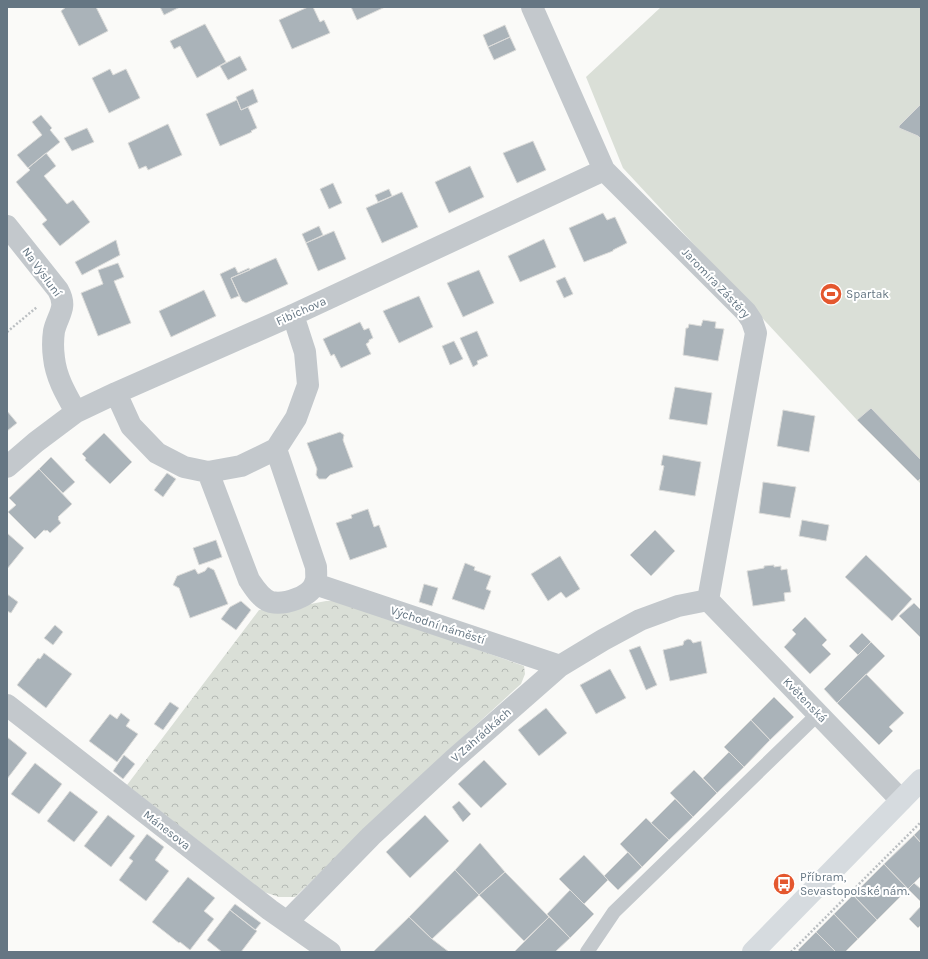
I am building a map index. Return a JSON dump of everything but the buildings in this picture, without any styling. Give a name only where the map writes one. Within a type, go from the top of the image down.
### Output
[{"type":"street","name":"Jaromíra Zástěry","points":[[532,7],[604,170],[746,312],[752,321],[756,333],[708,600]]},
{"type":"street","name":"Fibichova","points":[[7,467],[36,442],[76,412],[293,315],[604,170]]},
{"type":"street","name":"Na Výsluní","points":[[7,226],[58,290],[62,298],[63,308],[54,331],[54,359],[61,385],[76,412]]},
{"type":"street","points":[[116,393],[131,426],[157,453],[184,467],[208,472],[241,466],[276,449],[296,418],[308,385],[305,352],[293,315]]},
{"type":"street","points":[[208,472],[249,580],[258,594],[271,602],[290,602],[305,595],[315,584],[316,567],[276,449]]},
{"type":"street","name":"Východní náměstí","points":[[315,584],[560,666]]},
{"type":"street","name":"V Zahrádkách","points":[[286,922],[376,831],[453,760],[560,666],[640,620],[678,606],[708,600]]},
{"type":"street","name":"Květenská","points":[[708,600],[901,800]]},
{"type":"street","name":"Mánesova","points":[[7,705],[286,922],[330,952]]},
{"type":"street","points":[[753,952],[921,780]]},
{"type":"lane","points":[[587,952],[614,912],[818,714]]},
{"type":"path","points":[[7,332],[58,290]]},
{"type":"path","points":[[791,952],[921,822]]},
{"type":"green space","name":"Spartak","points":[[661,7],[921,7],[921,484],[857,420],[623,168],[586,77]]},
{"type":"green space","points":[[326,601],[339,601],[524,666],[525,674],[521,684],[435,763],[295,897],[279,897],[264,892],[127,785],[259,610],[280,610]]},
{"type":"place","name":"Spartak","points":[[831,294]]},
{"type":"place","name":"Příbram, Sevastopolské nám.","points":[[784,884]]}]
